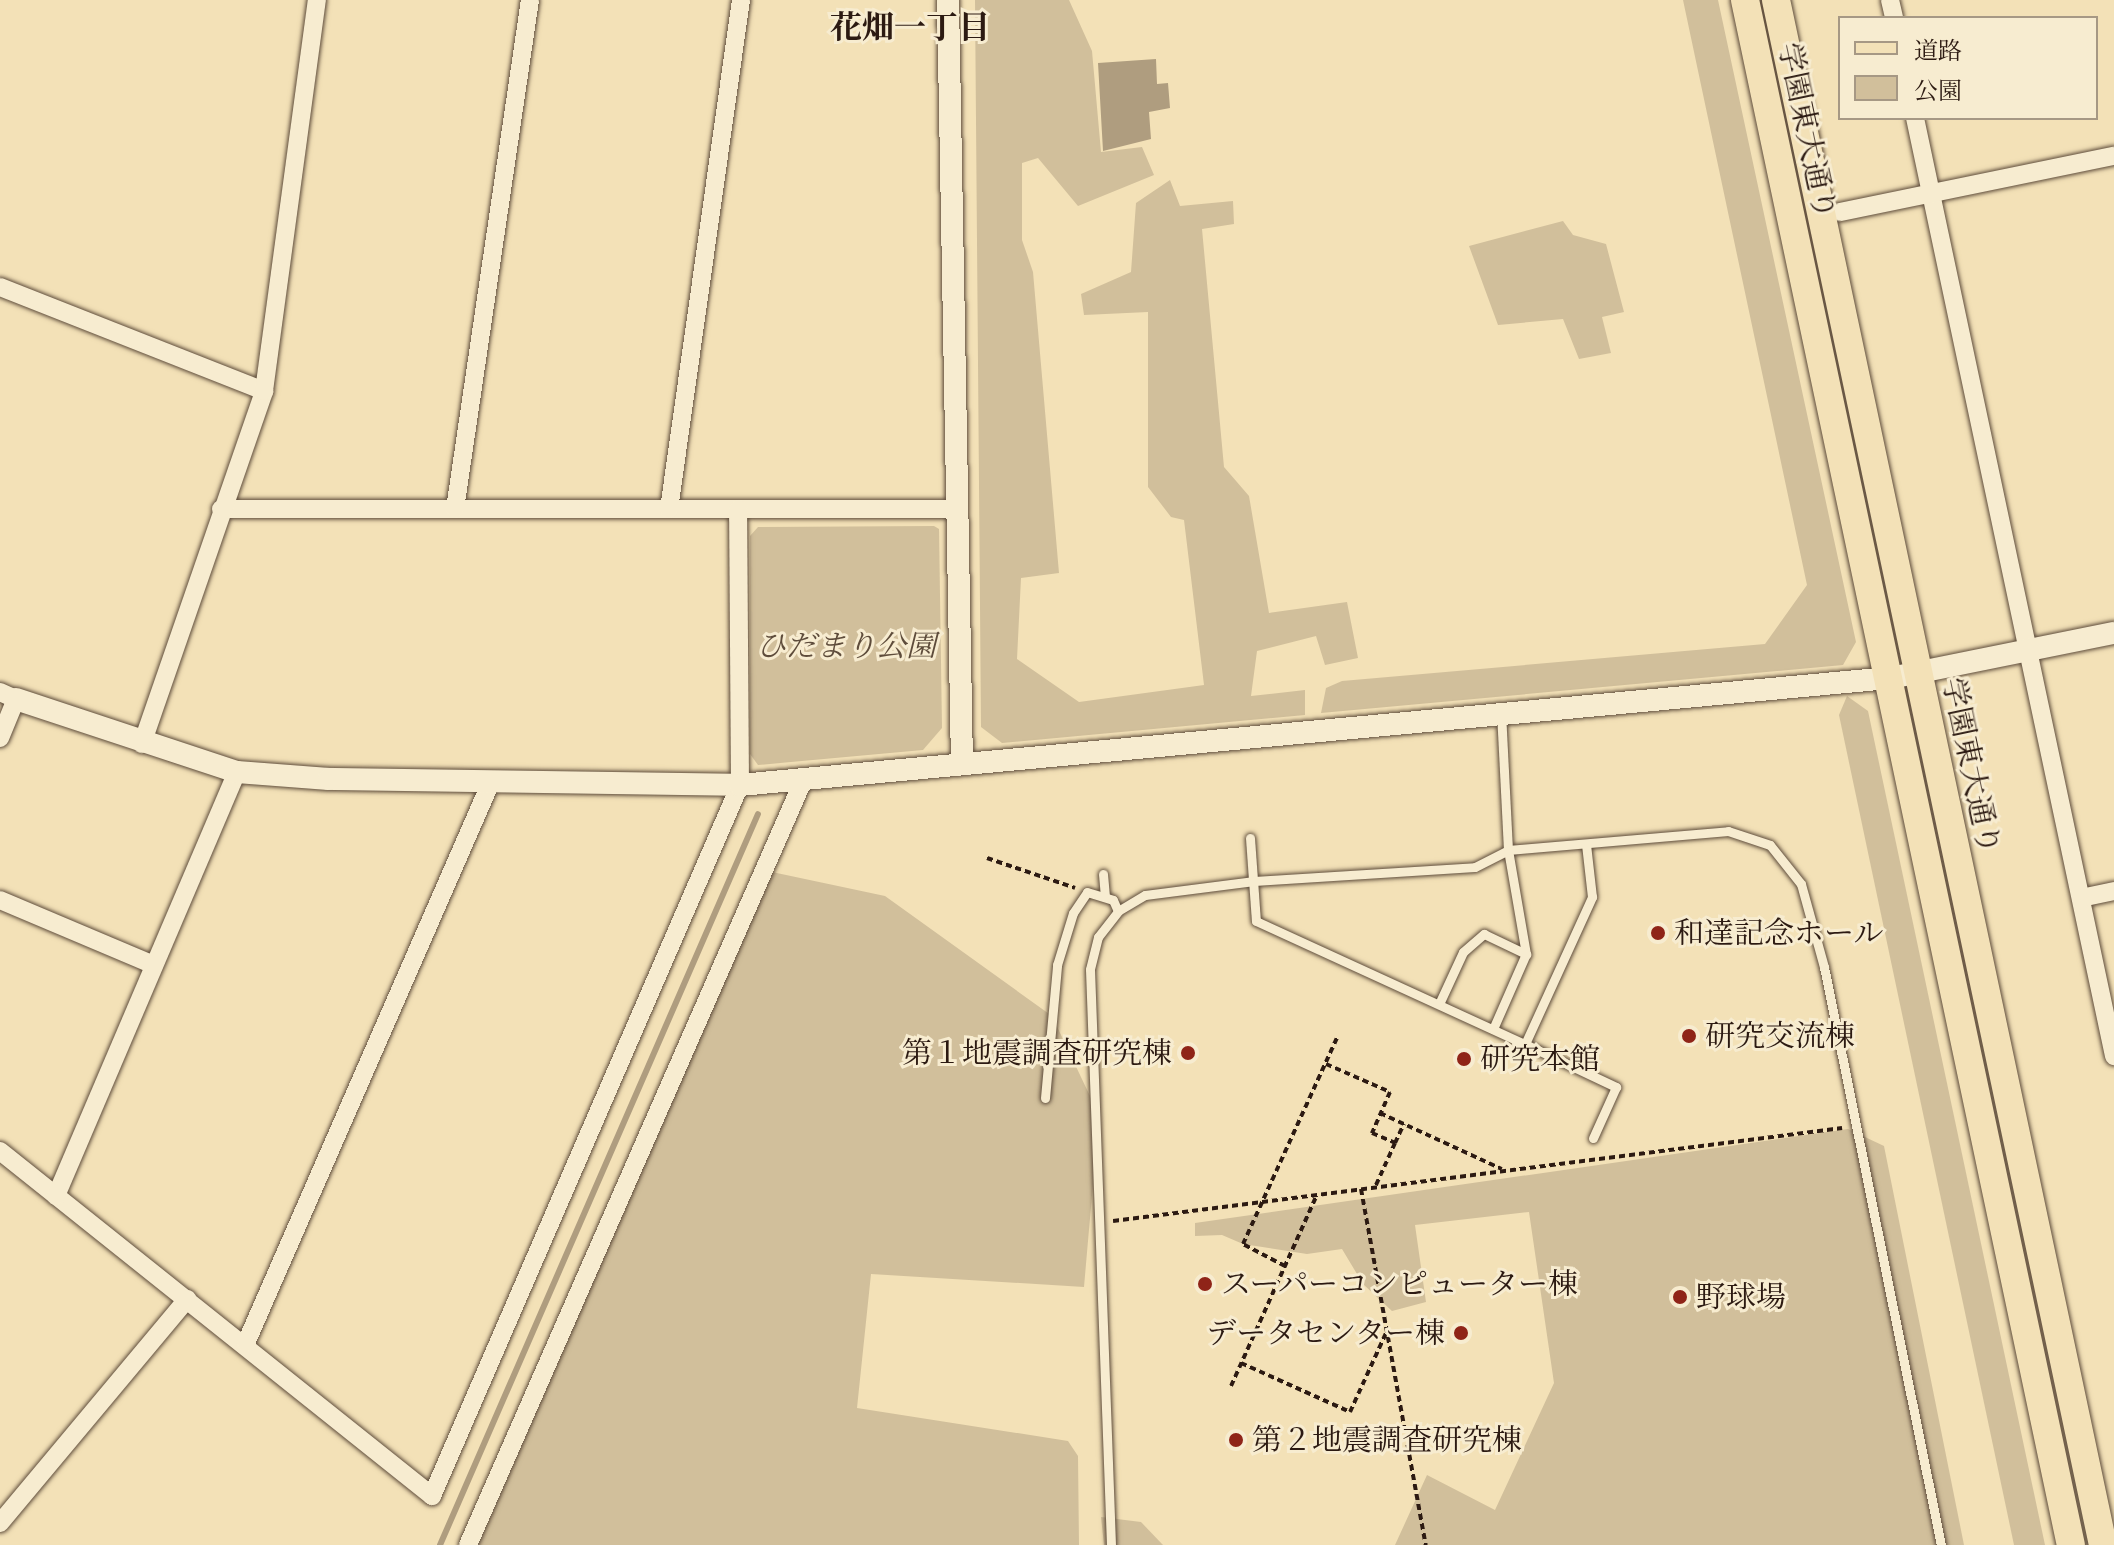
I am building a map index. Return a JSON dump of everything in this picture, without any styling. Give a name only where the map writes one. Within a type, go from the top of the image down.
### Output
[{"type":"main road","name":"学園東大通り","points":[[1745,0],[2105,1512],[2103,1545]]},
{"type":"main road","name":"学園東大通り","points":[[1776,0],[2068,1533]]},
{"type":"street","points":[[142,744],[264,391],[317,0]]},
{"type":"street","points":[[455,509],[530,0]]},
{"type":"street","points":[[669,509],[741,0]]},
{"type":"street","points":[[948,0],[962,762]]},
{"type":"street","points":[[1915,120],[2114,1056]]},
{"type":"street","points":[[1840,212],[2114,156]]},
{"type":"street","points":[[0,287],[264,391]]},
{"type":"street","points":[[221,509],[955,509]]},
{"type":"street","points":[[0,1151],[246,1343],[432,1496],[740,785],[738,509]]},
{"type":"street","points":[[0,738],[8,696],[142,744],[237,772],[491,782],[740,785],[1904,676],[2114,633]]},
{"type":"street","points":[[56,1196],[237,772]]},
{"type":"street","points":[[468,1545],[804,779]]},
{"type":"street","points":[[246,1343],[491,782]]},
{"type":"street","points":[[2081,898],[2114,891]]},
{"type":"street","points":[[0,900],[154,965]]},
{"type":"street","points":[[0,1523],[187,1299]]},
{"type":"street","points":[[2068,1533],[2105,1512]]},
{"type":"lane","points":[[1493,1029],[1526,954],[1508,850],[1501,714]]},
{"type":"lane","points":[[1111,1545],[1102,1222],[1090,969],[1098,937],[1118,911],[1145,895],[1254,881],[1475,867],[1508,850],[1728,831],[1770,845],[1801,884],[1824,967],[1941,1545]]},
{"type":"lane","points":[[1250,838],[1256,921],[1616,1087],[1593,1138]]},
{"type":"lane","points":[[1525,1044],[1592,897],[1586,844]]},
{"type":"lane","points":[[1103,874],[1105,897]]},
{"type":"lane","points":[[1045,1098],[1057,965],[1073,913],[1087,892],[1105,897],[1118,911]]},
{"type":"lane","points":[[1439,1004],[1463,952],[1484,934],[1526,954]]},
{"type":"path","points":[[987,858],[1087,892]]},
{"type":"path","points":[[1285,1266],[1243,1244],[1259,1202],[1338,1036]]},
{"type":"path","points":[[1326,1064],[1390,1092],[1372,1133],[1395,1143]]},
{"type":"path","points":[[1380,1113],[1505,1171]]},
{"type":"path","points":[[1375,1187],[1404,1124]]},
{"type":"path","points":[[1102,1222],[1856,1126]]},
{"type":"path","points":[[1361,1189],[1426,1545]]},
{"type":"path","points":[[1231,1386],[1317,1195]]},
{"type":"path","points":[[1241,1363],[1350,1412],[1387,1331]]},
{"type":"green space","points":[[975,0],[1069,0],[1092,51],[1101,152],[1142,147],[1154,175],[1078,206],[1038,158],[1022,163],[1022,240],[1033,272],[1059,573],[1021,578],[1017,659],[1079,702],[1204,685],[1184,520],[1171,517],[1148,487],[1148,312],[1084,315],[1081,294],[1131,272],[1136,203],[1170,180],[1180,206],[1233,201],[1234,224],[1202,229],[1224,467],[1249,496],[1269,613],[1347,602],[1358,658],[1325,665],[1316,636],[1257,651],[1251,696],[1305,690],[1305,715],[1002,743],[981,727]]},
{"type":"green space","points":[[1683,0],[1718,0],[1856,642],[1843,665],[1321,713],[1326,688],[1342,681],[1765,644],[1807,585]]},
{"type":"green space","points":[[1563,221],[1573,235],[1606,244],[1624,312],[1602,317],[1611,353],[1579,359],[1563,319],[1498,325],[1469,246]]},
{"type":"green space","name":"ひだまり公園","points":[[934,526],[939,529],[942,728],[923,750],[758,765],[750,754],[750,536],[758,527]]},
{"type":"green space","points":[[1847,696],[1868,711],[2045,1545],[2014,1545],[1839,715]]},
{"type":"green space","points":[[772,872],[885,896],[1052,1016],[1099,1115],[1084,1287],[871,1274],[857,1408],[1068,1441],[1078,1456],[1079,1545],[478,1545]]},
{"type":"green space","points":[[1848,1129],[1884,1146],[1964,1545],[1395,1545],[1427,1475],[1495,1510],[1554,1383],[1529,1212],[1415,1225],[1426,1302],[1392,1311],[1363,1284],[1342,1249],[1307,1254],[1243,1244],[1222,1235],[1195,1236],[1195,1223]]},
{"type":"green space","points":[[1101,1517],[1141,1522],[1163,1545],[1104,1545]]},
{"type":"shaded area","points":[[1156,59],[1157,84],[1168,83],[1170,108],[1149,112],[1151,139],[1103,151],[1098,63]]},
{"type":"waterway","points":[[440,1545],[758,814]]},
{"type":"place","name":"和達記念ホール","points":[[1658,933]]},
{"type":"place","name":"研究交流棟","points":[[1689,1036]]},
{"type":"place","name":"第１地震調査研究棟","points":[[1188,1053]]},
{"type":"place","name":"研究本館","points":[[1464,1059]]},
{"type":"place","name":"スーパーコンピューター棟","points":[[1205,1284]]},
{"type":"place","name":"野球場","points":[[1680,1297]]},
{"type":"place","name":"データセンター棟","points":[[1461,1333]]},
{"type":"place","name":"第２地震調査研究棟","points":[[1236,1440]]},
{"type":"district","name":"花畑一丁目","points":[[910,27]]}]
